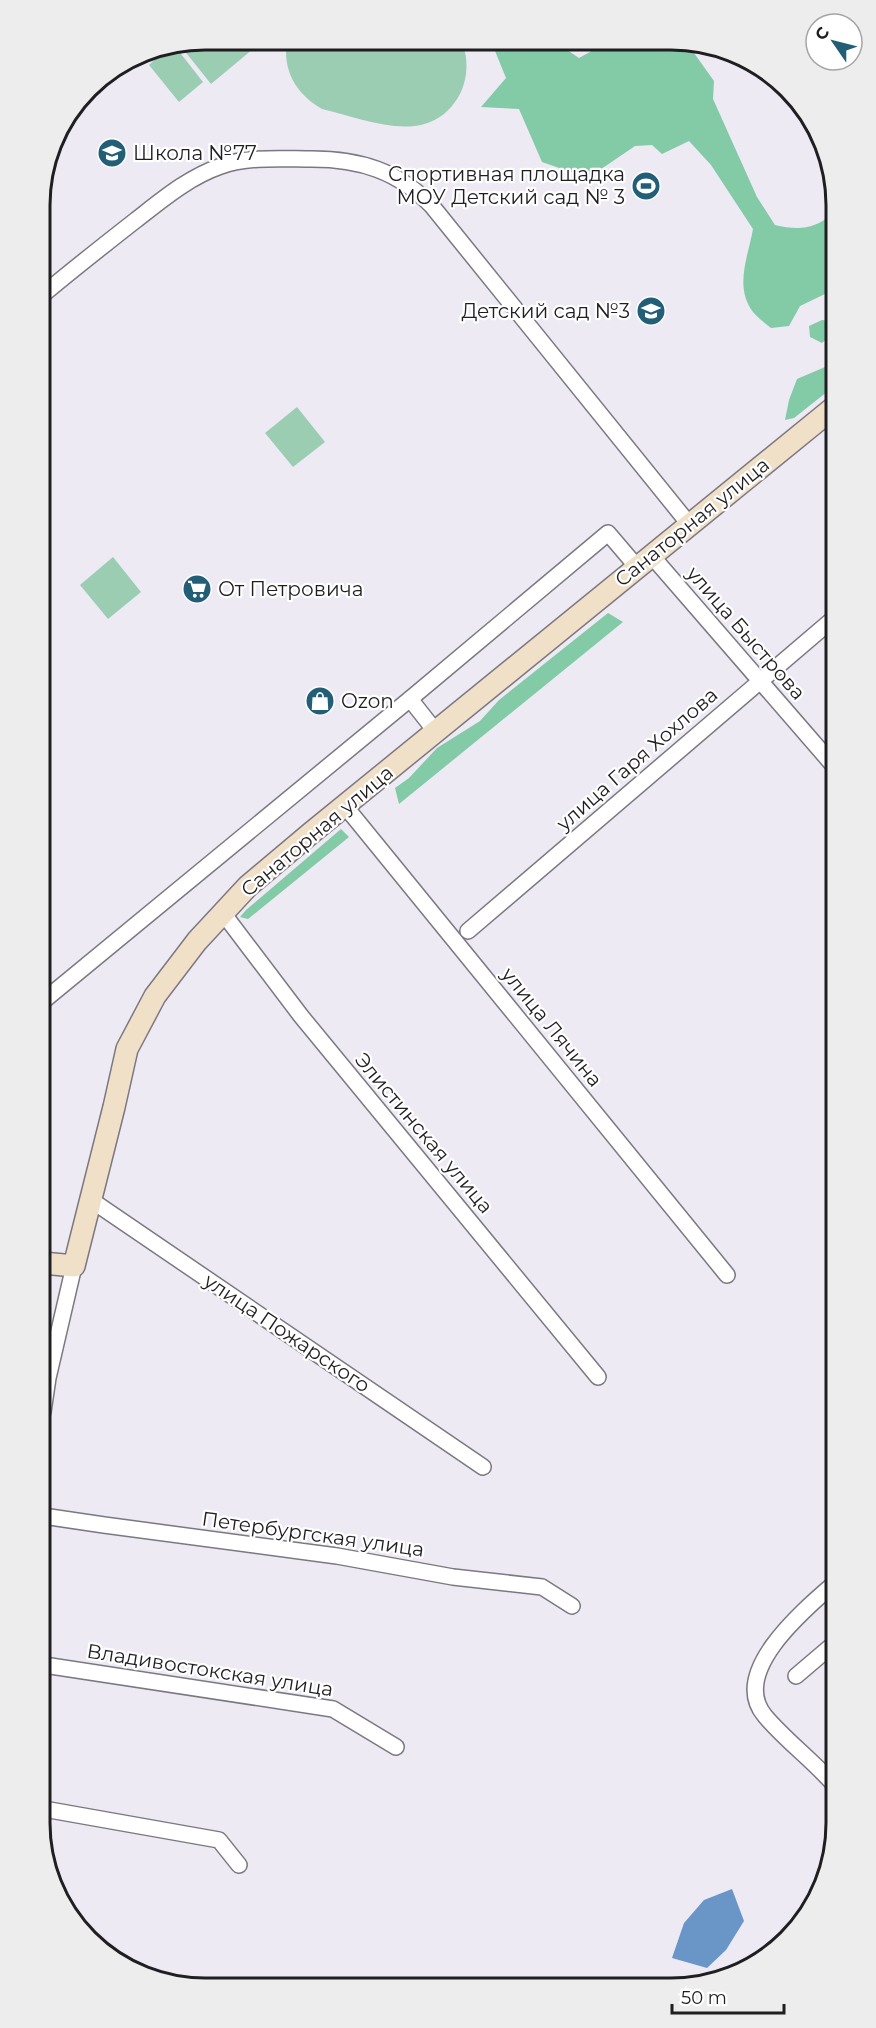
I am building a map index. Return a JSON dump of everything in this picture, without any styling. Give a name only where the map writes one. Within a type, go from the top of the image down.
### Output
[{"type":"street","points":[[50,289],[167,196],[191,180],[220,166],[249,161],[325,159],[339,160],[390,173],[410,186],[432,206],[689,524]]},
{"type":"street","name":"Санаторная улица","points":[[50,1369],[127,1049],[155,996],[197,941],[248,886],[826,414]]},
{"type":"street","name":"улица Быстрова","points":[[410,699],[608,533],[644,561],[760,681],[826,757]]},
{"type":"street","name":"улица Гаря Хохлова","points":[[468,931],[826,625]]},
{"type":"street","points":[[50,995],[410,699],[436,732]]},
{"type":"street","name":"улица Лячина","points":[[345,806],[727,1275]]},
{"type":"street","name":"Элистинская улица","points":[[223,913],[300,1016],[598,1377]]},
{"type":"street","name":"улица Пожарского","points":[[91,1200],[483,1467]]},
{"type":"street","points":[[50,1264],[74,1266]]},
{"type":"street","name":"Петербургская улица","points":[[50,1517],[337,1556],[453,1577],[542,1587],[572,1606]]},
{"type":"street","points":[[826,1591],[783,1631],[758,1671],[754,1692],[763,1714],[826,1776]]},
{"type":"street","points":[[796,1677],[826,1651]]},
{"type":"street","name":"Владивостокская улица","points":[[50,1666],[333,1709],[396,1747]]},
{"type":"street","points":[[50,1810],[219,1840],[239,1865]]},
{"type":"green space","points":[[252,50],[211,84],[185,51]]},
{"type":"green space","points":[[464,50],[465,81],[460,94],[447,111],[432,121],[416,126],[378,124],[322,109],[313,103],[293,80],[286,51]]},
{"type":"green space","points":[[495,50],[567,50],[579,58],[594,50],[693,51],[714,81],[713,99],[757,197],[775,225],[791,228],[805,227],[826,218],[826,293],[800,306],[789,326],[771,328],[753,312],[744,292],[744,272],[753,229],[711,165],[689,141],[662,154],[652,145],[635,146],[588,178],[542,162],[519,109],[481,107],[506,78]]},
{"type":"green space","points":[[180,52],[203,82],[179,102],[149,65],[157,57]]},
{"type":"green space","points":[[826,320],[826,339],[822,343],[810,337],[809,326]]},
{"type":"green space","points":[[825,367],[826,393],[794,418],[785,420],[797,379]]},
{"type":"green space","points":[[297,407],[325,442],[293,467],[265,433]]},
{"type":"green space","points":[[113,557],[141,592],[108,619],[80,585]]},
{"type":"green space","points":[[608,613],[623,622],[399,804],[395,788],[409,778],[437,748],[480,721],[499,700]]},
{"type":"green space","points":[[341,829],[349,837],[248,919],[240,917],[246,910]]},
{"type":"water","points":[[732,1889],[744,1921],[726,1950],[707,1968],[672,1958],[684,1923],[704,1900]]},
{"type":"place","name":"Школа №77","points":[[112,153]]},
{"type":"place","name":"Спортивная площадка МОУ Детский сад № 3","points":[[646,186]]},
{"type":"place","name":"Детский сад №3","points":[[651,311]]},
{"type":"place","name":"От Петровича","points":[[197,589]]},
{"type":"place","name":"Ozon","points":[[320,701]]}]
